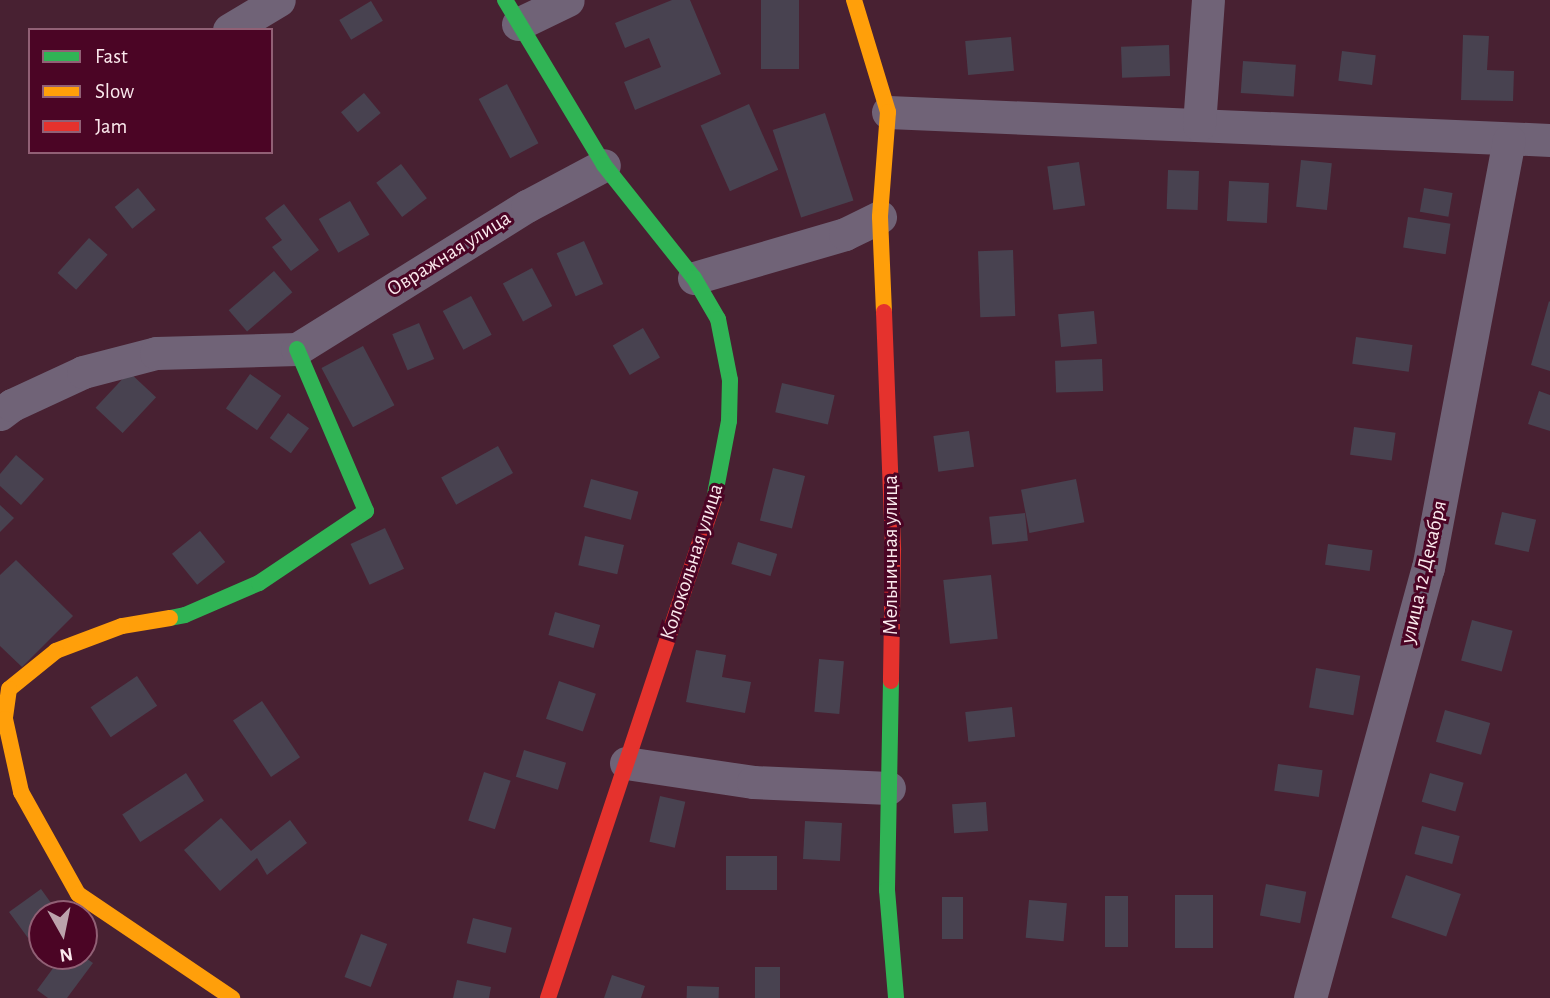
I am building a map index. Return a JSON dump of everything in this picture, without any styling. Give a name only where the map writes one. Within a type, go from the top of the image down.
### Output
[{"type":"street","points":[[232,28],[279,0]]},
{"type":"street","points":[[512,12],[568,0]]},
{"type":"street","name":"Мельничная улица","points":[[853,0],[888,112],[880,217],[894,550],[887,890],[896,998]]},
{"type":"street","points":[[1199,125],[1208,0]]},
{"type":"street","name":"Колокольная улица","points":[[512,12],[604,165],[694,278],[718,318],[730,380],[729,421],[718,489],[548,998]]},
{"type":"street","points":[[888,112],[1550,141]]},
{"type":"street","name":"улица 12 Декабря","points":[[1310,998],[1428,568],[1510,141]]},
{"type":"street","name":"Овражная улица","points":[[297,349],[527,206],[604,165]]},
{"type":"street","points":[[694,278],[845,234],[880,217]]},
{"type":"street","points":[[0,414],[12,405],[83,372],[156,353],[297,349],[366,511],[259,583],[185,615],[122,626],[56,651],[9,689],[3,716],[20,792],[78,894],[232,998]]},
{"type":"street","points":[[626,763],[753,782],[889,788]]},
{"type":"building","points":[[672,0],[690,0],[721,74],[635,110],[624,82],[661,67],[649,38],[625,48],[615,23]]},
{"type":"building","points":[[761,0],[799,0],[799,69],[761,69]]},
{"type":"building","points":[[371,1],[383,21],[351,40],[339,20]]},
{"type":"building","points":[[1463,35],[1489,36],[1487,70],[1514,71],[1513,101],[1461,100]]},
{"type":"building","points":[[1011,37],[1014,71],[968,75],[965,41]]},
{"type":"building","points":[[1169,45],[1170,76],[1122,78],[1121,47]]},
{"type":"building","points":[[1342,51],[1376,55],[1372,85],[1338,81]]},
{"type":"building","points":[[1243,61],[1296,65],[1294,97],[1241,93]]},
{"type":"building","points":[[507,84],[538,143],[510,158],[479,99]]},
{"type":"building","points":[[364,93],[381,113],[358,132],[341,112]]},
{"type":"building","points":[[749,104],[778,170],[730,191],[701,126]]},
{"type":"building","points":[[825,113],[853,200],[801,217],[773,130]]},
{"type":"building","points":[[1301,160],[1332,163],[1327,210],[1296,207]]},
{"type":"building","points":[[1079,162],[1085,206],[1053,210],[1047,166]]},
{"type":"building","points":[[401,164],[427,198],[402,217],[376,183]]},
{"type":"building","points":[[1168,170],[1199,171],[1198,210],[1167,209]]},
{"type":"building","points":[[1229,181],[1269,183],[1267,223],[1227,221]]},
{"type":"building","points":[[138,188],[156,210],[132,229],[115,207]]},
{"type":"building","points":[[1424,188],[1453,193],[1448,217],[1420,212]]},
{"type":"building","points":[[350,201],[370,235],[338,253],[319,219]]},
{"type":"building","points":[[284,204],[319,250],[291,271],[272,247],[282,240],[265,218]]},
{"type":"building","points":[[1408,217],[1450,224],[1446,254],[1403,248]]},
{"type":"building","points":[[89,238],[108,255],[76,290],[58,273]]},
{"type":"building","points":[[584,241],[603,284],[576,296],[557,253]]},
{"type":"building","points":[[1013,250],[1015,316],[980,317],[978,251]]},
{"type":"building","points":[[532,268],[552,306],[523,321],[503,283]]},
{"type":"building","points":[[274,271],[292,292],[247,331],[229,310]]},
{"type":"building","points":[[471,296],[492,335],[463,350],[443,311]]},
{"type":"building","points":[[1550,302],[1550,371],[1531,365]]},
{"type":"building","points":[[1094,311],[1097,344],[1061,347],[1058,314]]},
{"type":"building","points":[[419,323],[434,359],[408,370],[392,334]]},
{"type":"building","points":[[643,328],[660,357],[630,375],[613,346]]},
{"type":"building","points":[[1356,337],[1412,345],[1409,372],[1352,364]]},
{"type":"building","points":[[363,346],[394,405],[353,427],[322,368]]},
{"type":"building","points":[[1102,359],[1103,391],[1056,393],[1055,361]]},
{"type":"building","points":[[129,372],[156,397],[123,433],[96,408]]},
{"type":"building","points":[[250,374],[281,396],[257,430],[226,408]]},
{"type":"building","points":[[782,383],[835,395],[828,424],[775,412]]},
{"type":"building","points":[[1539,391],[1550,395],[1550,431],[1528,424]]},
{"type":"building","points":[[288,413],[309,428],[291,453],[270,438]]},
{"type":"building","points":[[1354,427],[1396,433],[1392,461],[1350,455]]},
{"type":"building","points":[[969,431],[974,467],[938,472],[933,436]]},
{"type":"building","points":[[498,446],[513,473],[456,505],[441,478]]},
{"type":"building","points":[[16,455],[44,479],[21,505],[0,486],[0,474]]},
{"type":"building","points":[[773,468],[805,476],[792,528],[760,520]]},
{"type":"building","points":[[591,479],[638,492],[631,520],[583,507]]},
{"type":"building","points":[[1076,479],[1084,522],[1029,533],[1021,490]]},
{"type":"building","points":[[0,505],[14,518],[0,532]]},
{"type":"building","points":[[1502,512],[1536,520],[1529,552],[1495,544]]},
{"type":"building","points":[[1025,513],[1028,541],[992,545],[989,517]]},
{"type":"building","points":[[385,528],[404,569],[370,585],[351,544]]},
{"type":"building","points":[[200,531],[225,562],[197,585],[172,554]]},
{"type":"building","points":[[585,536],[624,545],[617,574],[578,565]]},
{"type":"building","points":[[738,542],[777,554],[770,576],[731,564]]},
{"type":"building","points":[[1328,544],[1373,550],[1370,571],[1325,565]]},
{"type":"building","points":[[16,560],[73,616],[22,667],[0,646],[0,575]]},
{"type":"building","points":[[991,575],[998,639],[950,644],[943,580]]},
{"type":"building","points":[[555,612],[600,625],[594,648],[548,635]]},
{"type":"building","points":[[1472,620],[1513,631],[1502,671],[1461,661]]},
{"type":"building","points":[[696,650],[726,655],[722,677],[751,682],[745,713],[686,702]]},
{"type":"building","points":[[819,659],[844,661],[839,714],[814,712]]},
{"type":"building","points":[[1316,668],[1360,676],[1353,715],[1309,707]]},
{"type":"building","points":[[137,676],[157,706],[111,737],[91,707]]},
{"type":"building","points":[[559,681],[596,694],[583,732],[546,719]]},
{"type":"building","points":[[262,701],[300,757],[271,777],[233,721]]},
{"type":"building","points":[[1012,707],[1015,737],[968,742],[965,712]]},
{"type":"building","points":[[1445,710],[1490,723],[1481,755],[1436,742]]},
{"type":"building","points":[[524,750],[566,763],[558,790],[516,777]]},
{"type":"building","points":[[1278,764],[1323,770],[1319,797],[1274,791]]},
{"type":"building","points":[[484,772],[511,781],[495,829],[468,821]]},
{"type":"building","points":[[186,773],[204,801],[140,842],[122,814]]},
{"type":"building","points":[[1430,773],[1464,783],[1455,811],[1422,802]]},
{"type":"building","points":[[660,796],[685,802],[675,848],[649,842]]},
{"type":"building","points":[[986,802],[988,831],[954,833],[952,804]]},
{"type":"building","points":[[221,818],[251,851],[290,820],[307,843],[267,875],[257,858],[220,891],[184,850]]},
{"type":"building","points":[[805,821],[842,823],[840,861],[803,859]]},
{"type":"building","points":[[1422,826],[1460,836],[1452,864],[1414,854]]},
{"type":"building","points":[[726,856],[777,856],[777,890],[726,890]]},
{"type":"building","points":[[1406,875],[1461,894],[1446,936],[1391,918]]},
{"type":"building","points":[[1266,884],[1306,892],[1300,923],[1260,915]]},
{"type":"building","points":[[41,889],[49,900],[28,900],[28,938],[9,912]]},
{"type":"building","points":[[1175,895],[1213,895],[1213,948],[1175,948]]},
{"type":"building","points":[[1105,896],[1128,896],[1128,947],[1105,947]]},
{"type":"building","points":[[942,897],[963,897],[963,939],[942,939]]},
{"type":"building","points":[[1029,900],[1067,903],[1064,941],[1026,938]]},
{"type":"building","points":[[473,918],[512,928],[506,953],[467,943]]},
{"type":"building","points":[[361,934],[387,944],[371,987],[345,977]]},
{"type":"building","points":[[755,967],[780,967],[780,998],[755,998]]},
{"type":"building","points":[[52,970],[88,970],[67,998],[48,998],[37,990]]},
{"type":"building","points":[[612,975],[645,986],[641,998],[604,998]]},
{"type":"building","points":[[457,980],[491,987],[489,998],[453,998]]},
{"type":"building","points":[[687,986],[719,987],[719,998],[687,998]]},
{"type":"traffic: fast","points":[[505,0],[604,165],[694,278],[718,319],[730,380],[729,421],[714,500]]},
{"type":"traffic: fast","points":[[170,618],[185,615],[259,583],[366,511],[297,349]]},
{"type":"traffic: fast","points":[[891,681],[887,890],[896,998]]},
{"type":"traffic: slow","points":[[854,0],[888,112],[880,217],[884,312]]},
{"type":"traffic: slow","points":[[170,618],[122,626],[56,651],[9,689],[5,719],[21,792],[78,894],[232,998]]},
{"type":"traffic: jam","points":[[884,312],[893,550],[891,681]]},
{"type":"traffic: jam","points":[[548,998],[714,500]]}]
